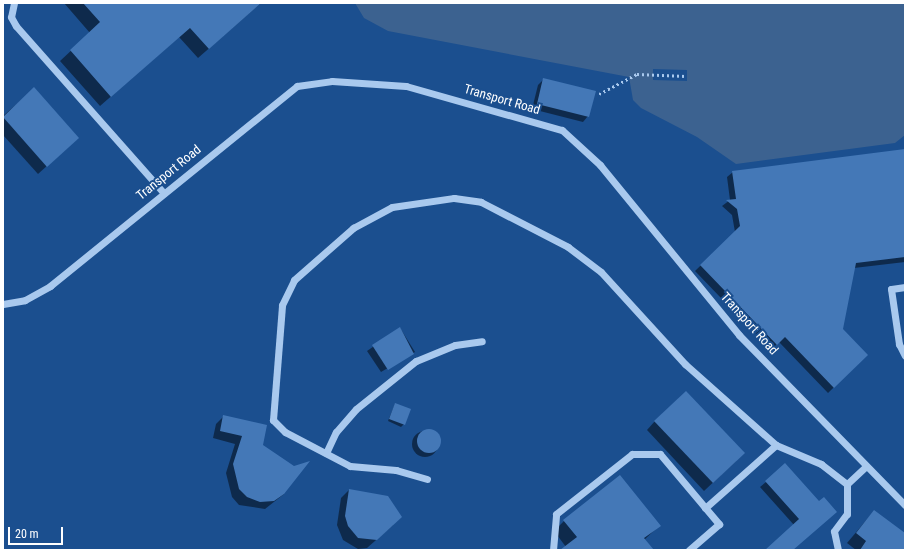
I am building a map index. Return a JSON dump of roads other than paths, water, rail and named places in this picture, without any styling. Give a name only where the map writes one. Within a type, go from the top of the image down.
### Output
[{"type":"lane","points":[[14,3],[11,17],[16,26],[164,193]]},
{"type":"lane","name":"Transport Road","points":[[3,304],[25,300],[44,290],[282,96],[313,81],[406,86],[562,130],[600,165],[739,335],[905,505]]},
{"type":"lane","points":[[427,479],[396,470],[350,466],[285,432],[274,420],[282,305],[294,280],[353,228],[392,206],[454,198],[481,202],[568,247],[601,272],[685,364],[776,446],[821,464],[847,484]]},
{"type":"lane","points":[[905,287],[891,289],[899,344],[905,356]]},
{"type":"lane","points":[[326,453],[336,432],[356,409],[416,361],[455,345],[482,341]]},
{"type":"lane","points":[[706,508],[776,446]]},
{"type":"lane","points":[[553,550],[556,514],[632,454],[660,454],[719,524],[689,550]]},
{"type":"lane","points":[[838,550],[834,531],[847,514],[847,484],[866,466]]},
{"type":"water","points":[[355,3],[905,3],[905,135],[895,143],[736,164],[697,137],[641,108],[633,100],[629,77],[388,31],[364,18]]}]
